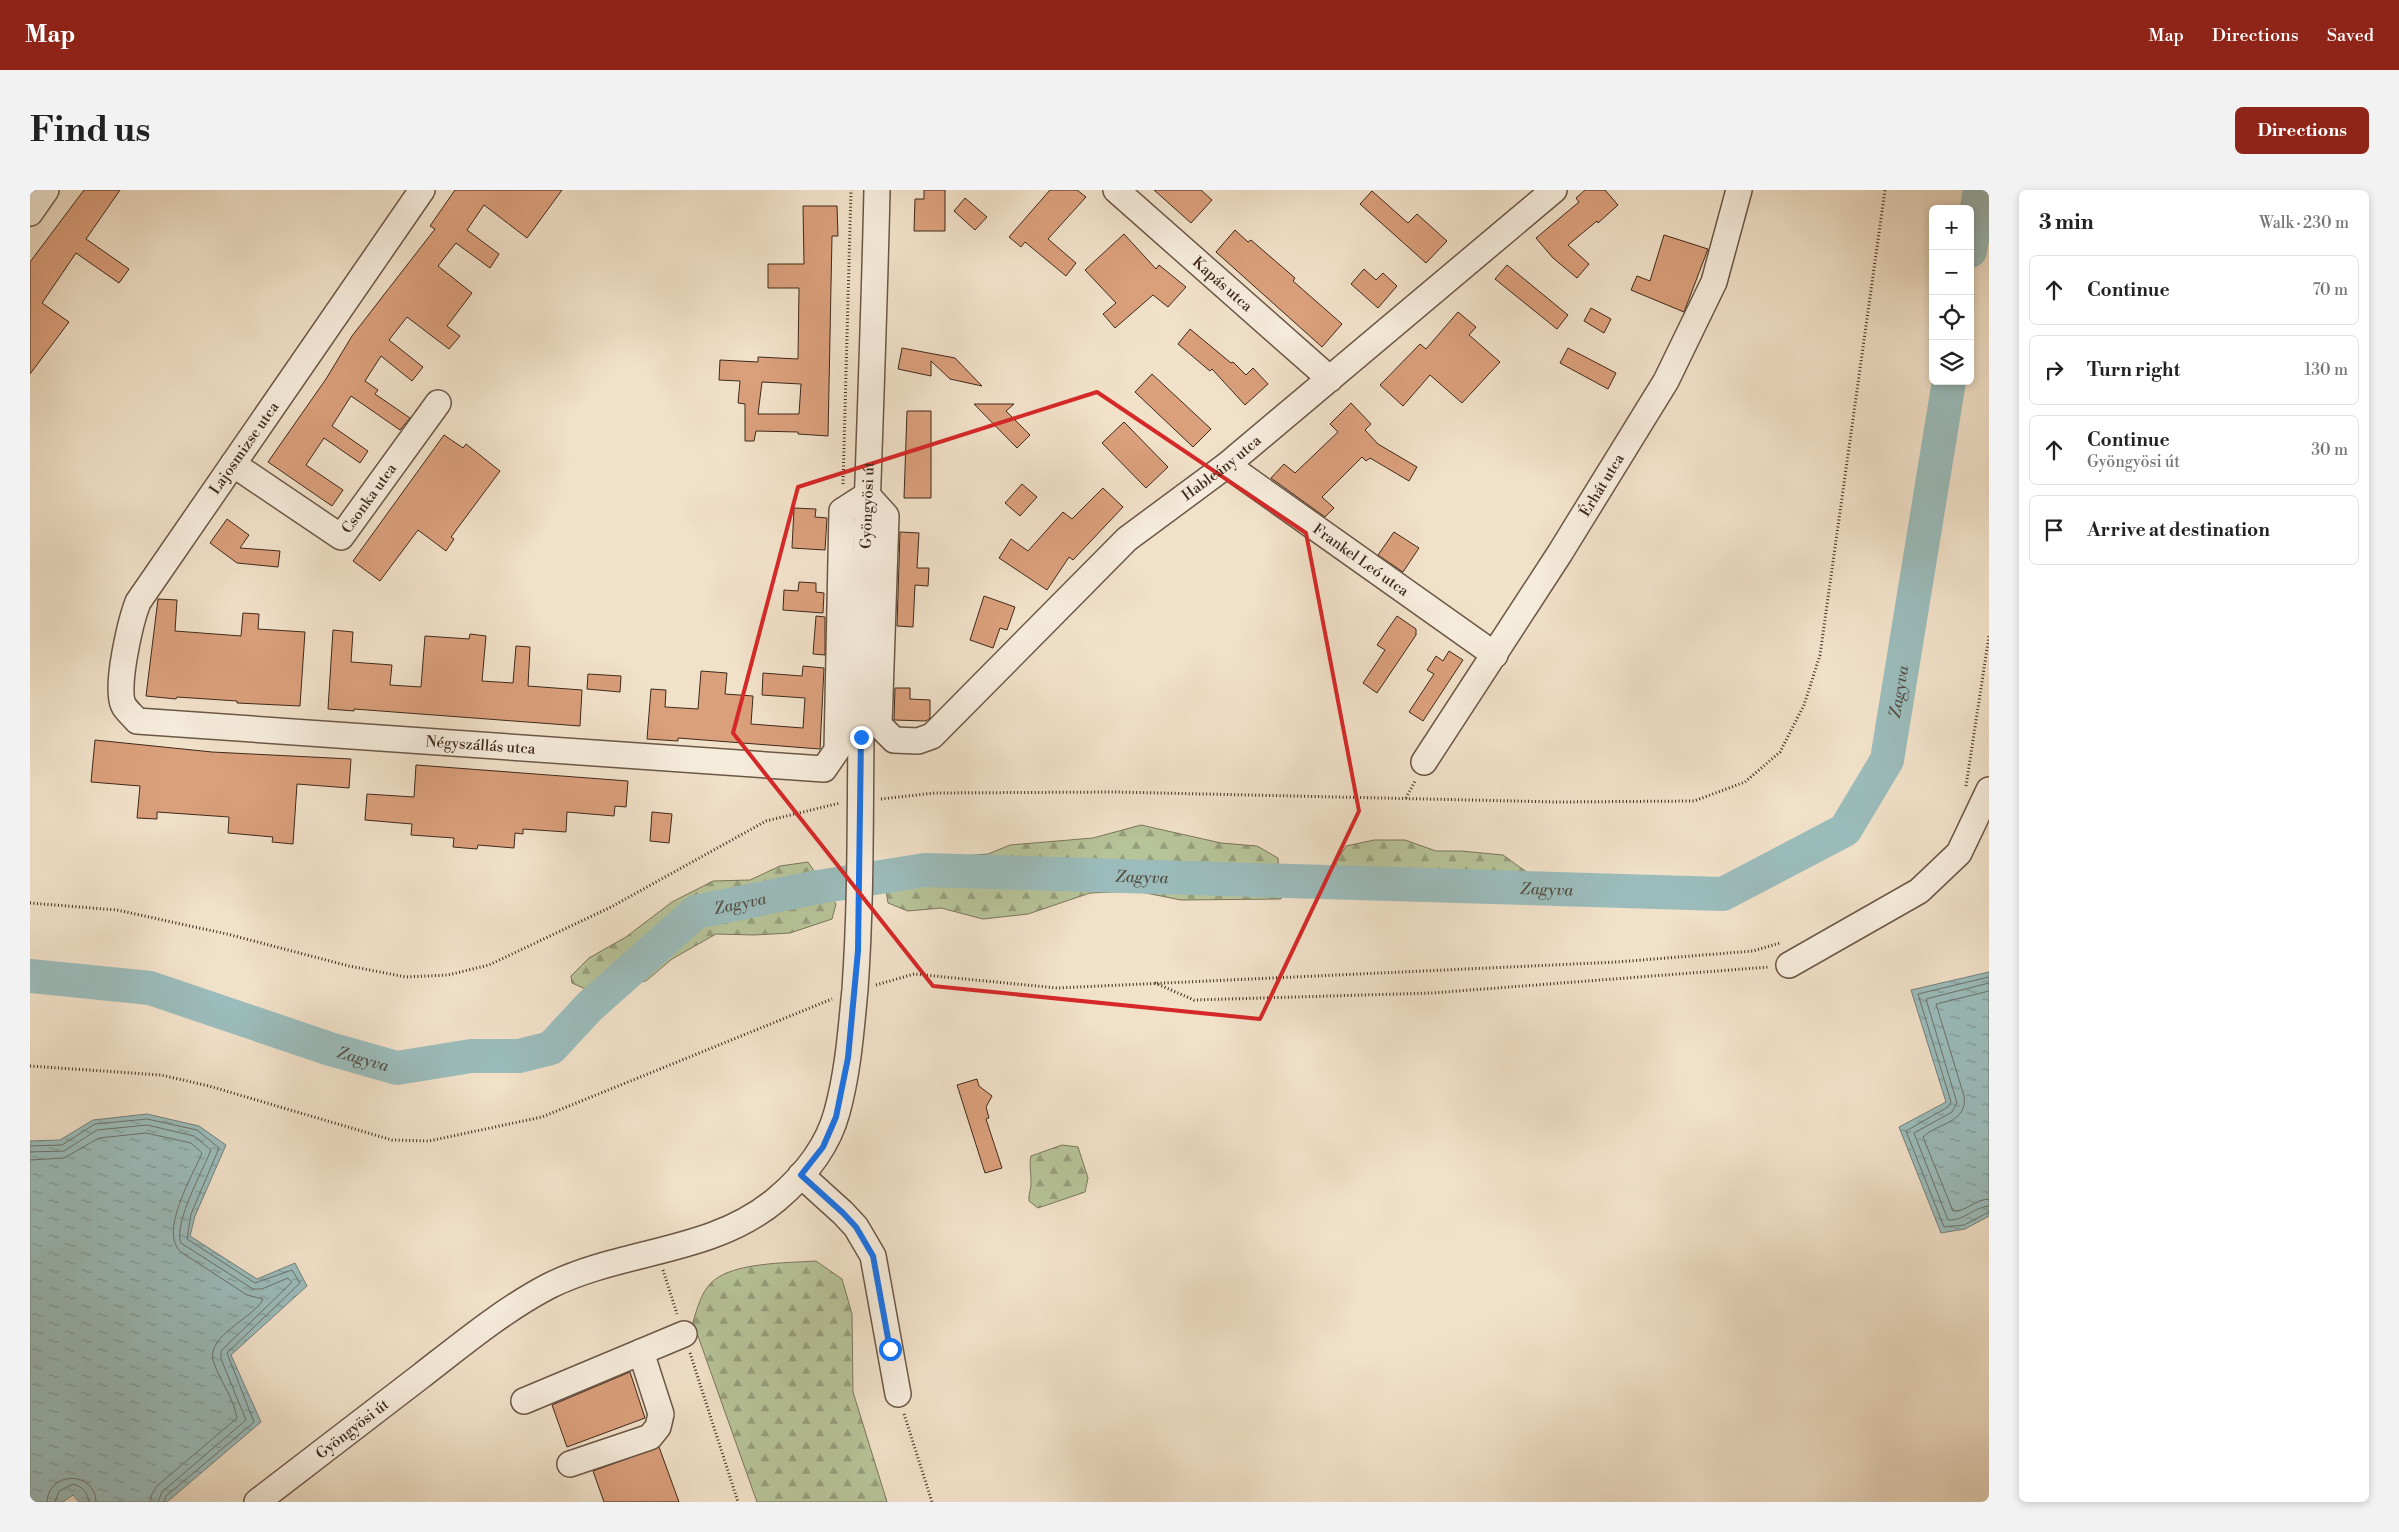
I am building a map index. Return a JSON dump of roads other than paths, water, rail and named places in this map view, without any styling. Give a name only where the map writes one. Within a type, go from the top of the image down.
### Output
[{"type":"street","points":[[30,213],[46,190]]},
{"type":"street","name":"Lajosmizse utca","points":[[137,721],[123,705],[121,681],[130,621],[138,602],[422,190]]},
{"type":"street","name":"Gyöngyösi út","points":[[259,1501],[444,1358],[532,1295],[553,1284],[601,1265],[657,1250],[686,1245],[719,1234],[743,1222],[778,1198],[801,1175],[823,1147],[836,1117],[848,1058],[858,951],[867,495],[873,384],[877,190]]},
{"type":"street","name":"Kapás utca","points":[[1116,190],[1330,379]]},
{"type":"street","name":"Hableány utca","points":[[867,495],[886,516],[879,725],[894,740],[918,741],[932,736],[1127,539],[1227,465],[1554,190]]},
{"type":"street","name":"Érhát utca","points":[[1424,762],[1495,655],[1666,382],[1714,282],[1739,190]]},
{"type":"street","name":"Csonka utca","points":[[233,464],[341,537],[438,403]]},
{"type":"street","name":"Frankel Leó utca","points":[[1227,465],[1495,655]]},
{"type":"street","name":"Négyszállás utca","points":[[137,721],[824,769],[837,750],[842,511],[867,495]]},
{"type":"street","points":[[1788,966],[1919,891],[1959,853],[1977,789]]},
{"type":"street","points":[[801,1175],[856,1227],[873,1256],[898,1394]]},
{"type":"street","points":[[524,1400],[684,1334]]},
{"type":"street","points":[[570,1464],[650,1437],[658,1427],[661,1414],[641,1352]]},
{"type":"water","points":[[1989,972],[1989,1216],[1965,1229],[1941,1233],[1899,1127],[1946,1102],[1911,990]]},
{"type":"water","points":[[147,1114],[199,1126],[226,1145],[195,1216],[190,1236],[257,1279],[295,1263],[307,1286],[231,1355],[261,1422],[167,1502],[79,1502],[73,1495],[63,1502],[30,1502],[30,1141],[60,1140],[93,1120]]},
{"type":"waterway","name":"Zagyva","points":[[1970,250],[1980,190]]},
{"type":"waterway","name":"Zagyva","points":[[30,976],[150,988],[330,1049],[397,1068],[471,1056],[519,1056],[551,1048],[589,1007],[696,912],[818,887],[925,870],[1723,894],[1845,830],[1887,760],[1948,385]]}]
